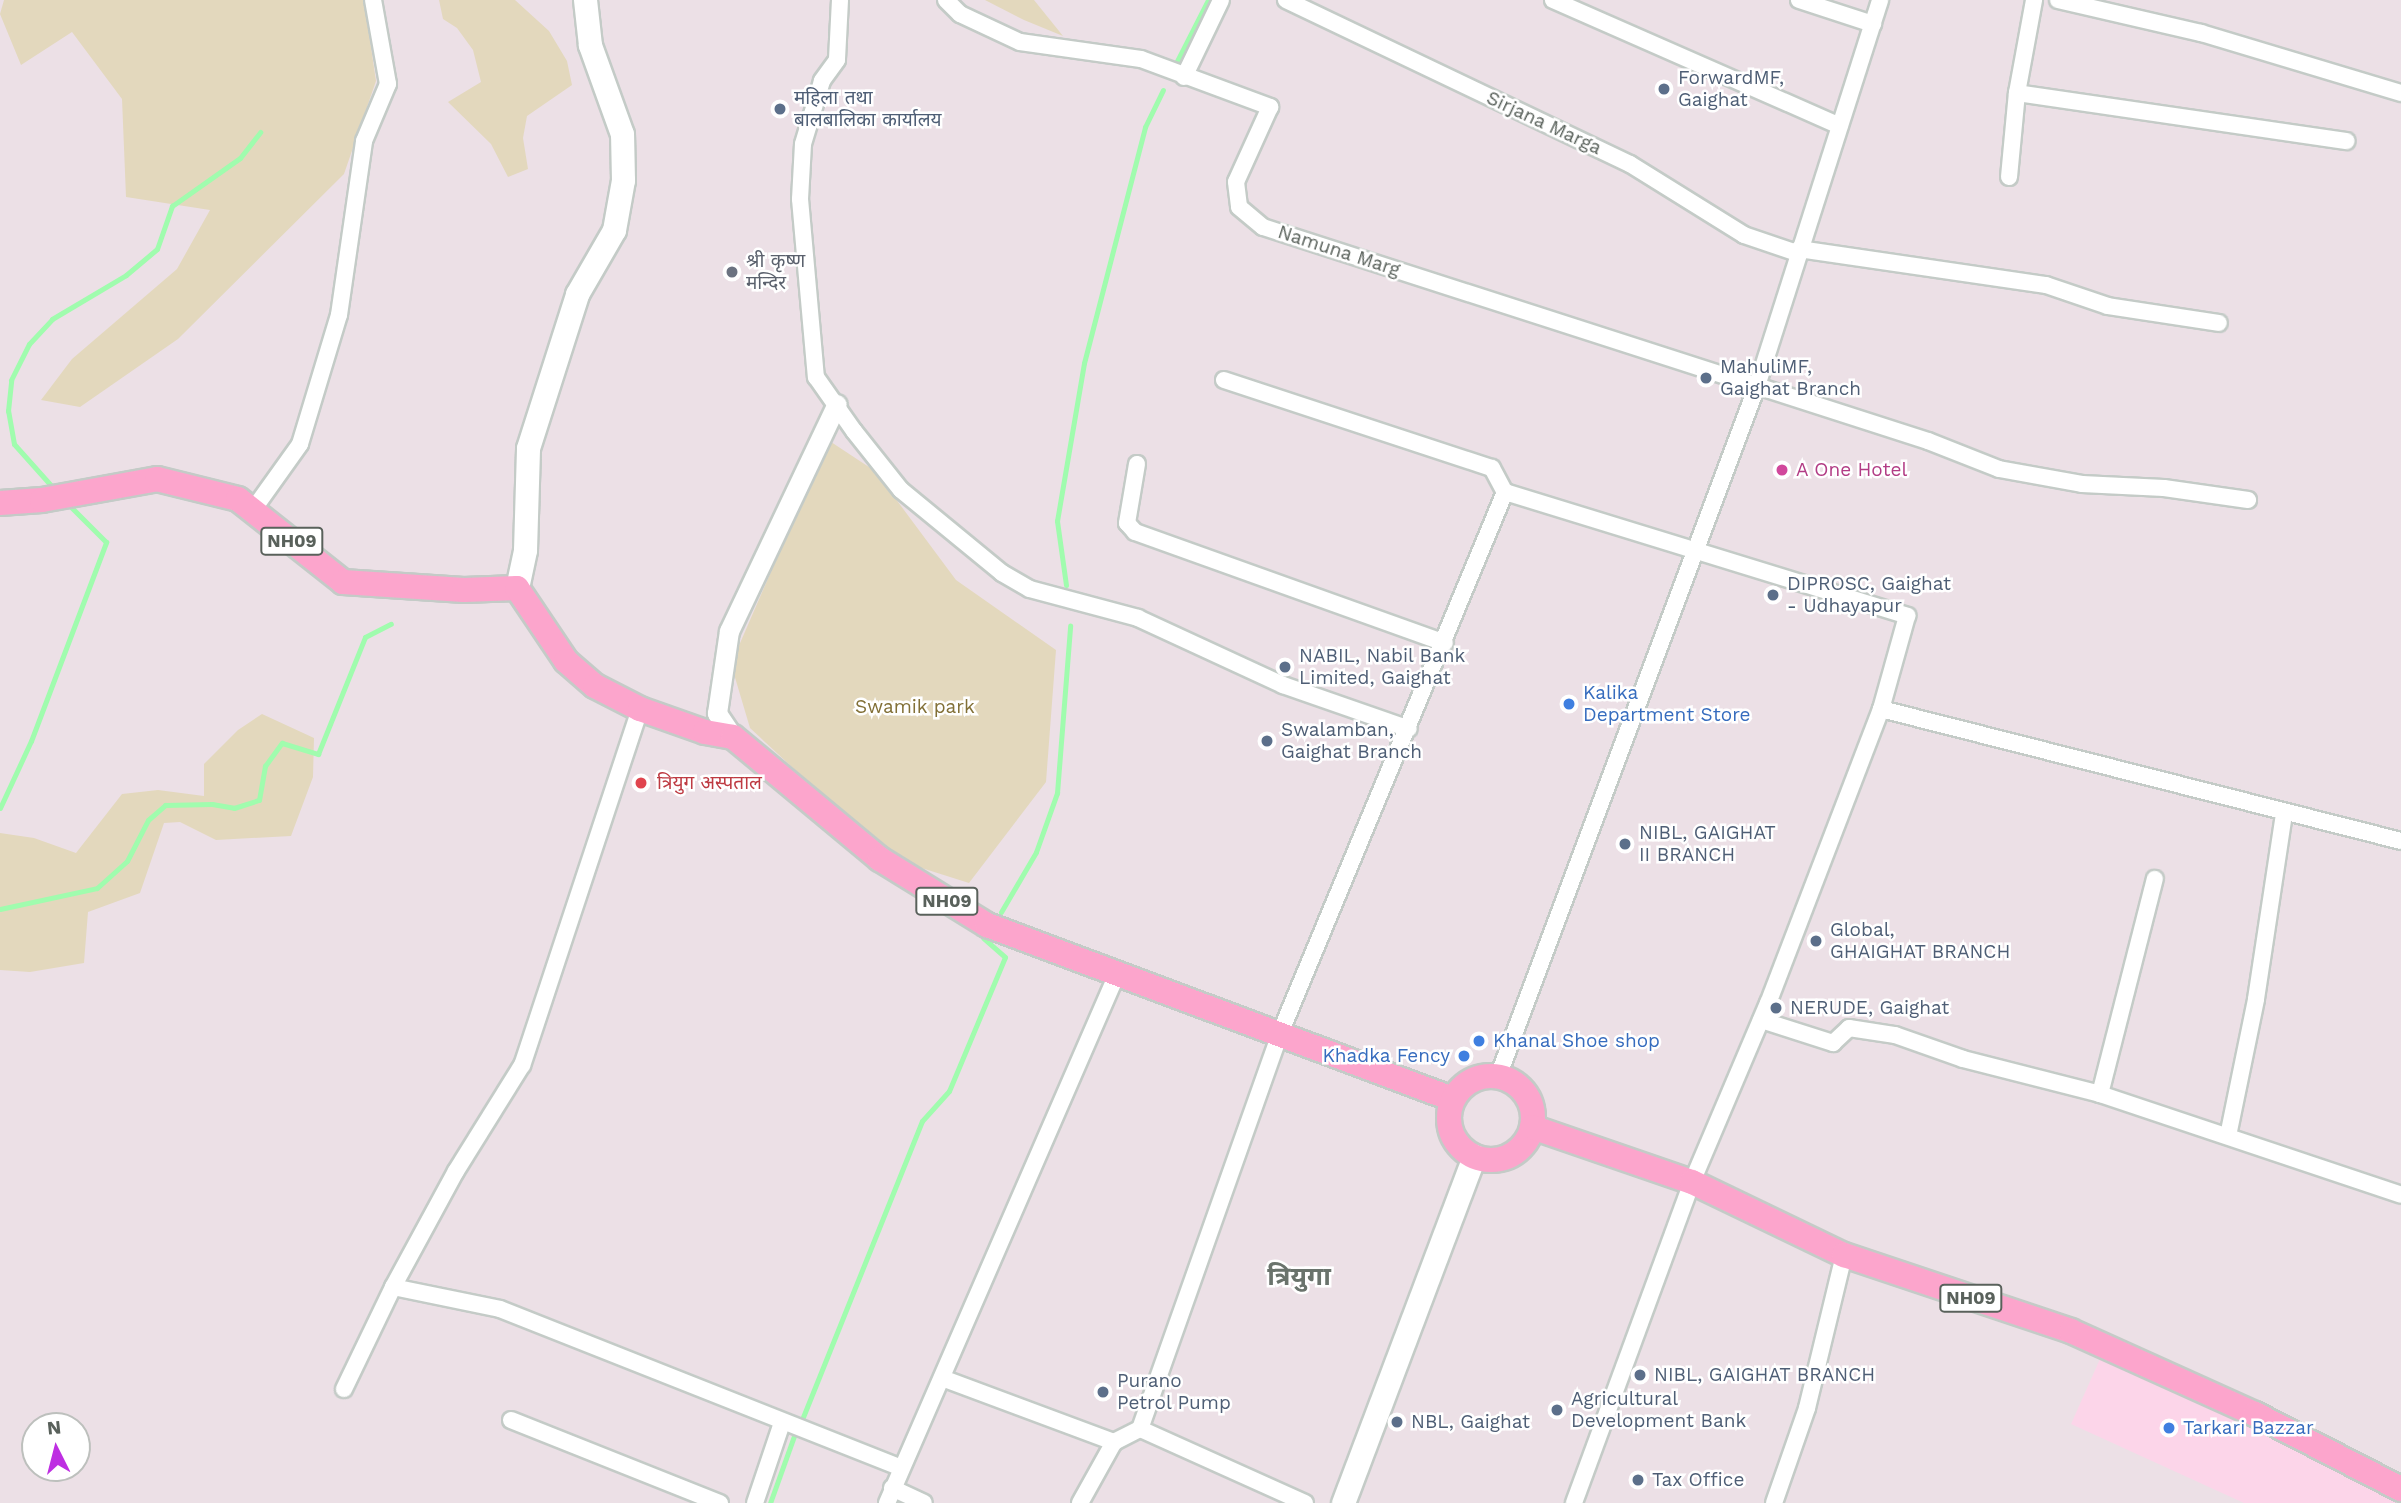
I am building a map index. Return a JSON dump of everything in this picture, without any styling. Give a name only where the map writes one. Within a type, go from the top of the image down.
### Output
[{"type":"main road","points":[[517,588],[525,550],[528,448],[577,293],[614,230],[623,180],[622,134],[590,45],[584,0]]},
{"type":"main road","name":"NH09","points":[[0,503],[42,500],[157,479],[238,499],[343,582],[517,588],[566,661],[595,686],[640,709],[705,732],[733,737],[904,874],[987,925],[1281,1031],[1453,1099]]},
{"type":"main road","points":[[1497,1077],[1521,1089],[1532,1113],[1528,1138],[1510,1155],[1486,1160],[1474,1156],[1454,1138],[1449,1111],[1453,1099],[1477,1079],[1497,1077]]},
{"type":"main road","name":"NH09","points":[[1532,1126],[1692,1182],[1844,1255],[2071,1331],[2255,1414],[2401,1489]]},
{"type":"main road","points":[[1343,1503],[1474,1156]]},
{"type":"street","points":[[253,510],[300,444],[339,315],[364,141],[388,84],[373,0]]},
{"type":"street","points":[[840,0],[837,60],[822,81],[803,144],[800,199],[816,377],[901,490],[1002,573],[1030,589],[1138,618],[1283,685],[1409,729]]},
{"type":"street","name":"Namuna Marg","points":[[946,0],[960,14],[1020,42],[1141,59],[1270,107],[1236,182],[1239,208],[1263,227],[1757,386]]},
{"type":"street","points":[[1184,77],[1221,0]]},
{"type":"street","name":"Sirjana Marga","points":[[1286,0],[1630,164],[1744,235],[1798,251],[2046,285],[2108,306],[2218,323]]},
{"type":"street","points":[[1553,0],[1840,126]]},
{"type":"street","points":[[1799,0],[1872,24]]},
{"type":"street","points":[[1497,1077],[1552,942],[1694,550],[1757,386],[1880,0]]},
{"type":"street","points":[[2009,177],[2017,93],[2034,0]]},
{"type":"street","points":[[2057,0],[2201,33],[2401,93]]},
{"type":"street","points":[[2017,93],[2347,141]]},
{"type":"street","points":[[1224,380],[1492,468],[1505,492],[1907,616],[1881,709],[1761,1020],[1692,1182],[1574,1503]]},
{"type":"street","points":[[1757,386],[1999,469],[2081,484],[2164,488],[2248,500]]},
{"type":"street","points":[[733,737],[717,713],[729,631],[837,404]]},
{"type":"street","points":[[1137,464],[1127,523],[1135,532],[1445,643]]},
{"type":"street","points":[[1080,1503],[1114,1442],[1140,1429],[1281,1031],[1445,643],[1505,492]]},
{"type":"street","points":[[344,1389],[393,1287],[456,1171],[522,1065],[640,709]]},
{"type":"street","points":[[1881,709],[2401,841]]},
{"type":"street","points":[[2228,1136],[2256,999],[2284,813]]},
{"type":"street","points":[[2100,1094],[2155,878]]},
{"type":"street","points":[[924,1503],[890,1496],[1117,974]]},
{"type":"street","points":[[1761,1020],[1833,1043],[1850,1028],[1895,1035],[1964,1059],[2100,1094],[2401,1195]]},
{"type":"street","points":[[1774,1503],[1807,1408],[1844,1255]]},
{"type":"street","points":[[393,1287],[499,1309],[901,1468]]},
{"type":"street","points":[[942,1378],[1114,1442]]},
{"type":"street","points":[[512,1420],[720,1503]]},
{"type":"street","points":[[755,1503],[782,1423]]},
{"type":"street","points":[[1140,1429],[1305,1503]]},
{"type":"shaded area","name":"Tarkari Bazzar","points":[[2100,1359],[2267,1432],[2401,1503],[2244,1503],[2071,1424]]},
{"type":"green space","points":[[4,0],[364,0],[376,81],[344,174],[178,339],[80,407],[41,400],[72,359],[177,269],[210,210],[126,197],[122,99],[72,32],[21,65],[0,14]]},
{"type":"green space","points":[[439,0],[515,0],[549,31],[567,61],[572,85],[527,116],[523,138],[528,169],[508,177],[491,144],[448,102],[481,82],[473,50],[457,28],[443,19]]},
{"type":"green space","points":[[985,0],[1034,0],[1063,36],[1024,20]]},
{"type":"green space","name":"Swamik park","points":[[828,440],[875,471],[956,580],[1056,650],[1046,782],[969,883],[890,858],[750,728],[731,664]]},
{"type":"green space","points":[[262,714],[314,738],[313,777],[291,836],[216,840],[180,822],[164,823],[140,893],[88,912],[84,963],[30,972],[0,970],[0,833],[34,838],[76,853],[122,794],[158,790],[204,796],[204,764],[238,730]]},
{"type":"waterway","points":[[1174,67],[1208,0]]},
{"type":"waterway","points":[[1066,585],[1057,521],[1084,363],[1145,127],[1163,90]]},
{"type":"waterway","points":[[56,491],[14,444],[8,411],[11,380],[29,344],[52,319],[126,275],[157,249],[172,206],[240,158],[260,132]]},
{"type":"waterway","points":[[0,808],[31,741],[106,542],[68,504]]},
{"type":"waterway","points":[[0,909],[97,888],[127,861],[148,820],[165,805],[212,804],[234,808],[259,800],[265,766],[282,743],[318,754],[365,637],[391,624]]},
{"type":"waterway","points":[[1001,912],[1036,852],[1057,793],[1070,626]]},
{"type":"waterway","points":[[803,1417],[922,1121],[949,1091],[1005,957],[983,938]]},
{"type":"waterway","points":[[770,1503],[794,1436]]},
{"type":"place","name":"ForwardMF, Gaighat","points":[[1664,89]]},
{"type":"place","name":"महिला तथा बालबालिका कार्यालय","points":[[780,109]]},
{"type":"place","name":"श्री कृष्ण मन्दिर","points":[[732,272]]},
{"type":"place","name":"MahuliMF, Gaighat Branch","points":[[1706,378]]},
{"type":"place","name":"A One Hotel","points":[[1782,470]]},
{"type":"place","name":"DIPROSC, Gaighat - Udhayapur","points":[[1773,595]]},
{"type":"place","name":"NABIL, Nabil Bank Limited, Gaighat","points":[[1285,667]]},
{"type":"place","name":"Kalika Department Store","points":[[1569,704]]},
{"type":"place","name":"Swalamban, Gaighat Branch","points":[[1267,741]]},
{"type":"place","name":"त्रियुग अस्पताल","points":[[641,783]]},
{"type":"place","name":"NIBL, GAIGHAT II BRANCH","points":[[1625,844]]},
{"type":"place","name":"Global, GHAIGHAT BRANCH","points":[[1816,941]]},
{"type":"place","name":"NERUDE, Gaighat","points":[[1776,1008]]},
{"type":"place","name":"Khanal Shoe shop","points":[[1479,1041]]},
{"type":"place","name":"Khadka Fency","points":[[1464,1056]]},
{"type":"place","name":"NIBL, GAIGHAT BRANCH","points":[[1640,1375]]},
{"type":"place","name":"Purano Petrol Pump","points":[[1103,1392]]},
{"type":"place","name":"Agricultural Development Bank","points":[[1557,1410]]},
{"type":"place","name":"NBL, Gaighat","points":[[1397,1422]]},
{"type":"place","name":"Tarkari Bazzar","points":[[2169,1428]]},
{"type":"place","name":"Tax Office","points":[[1638,1480]]},
{"type":"district","name":"त्रियुगा","points":[[1299,1277]]}]
